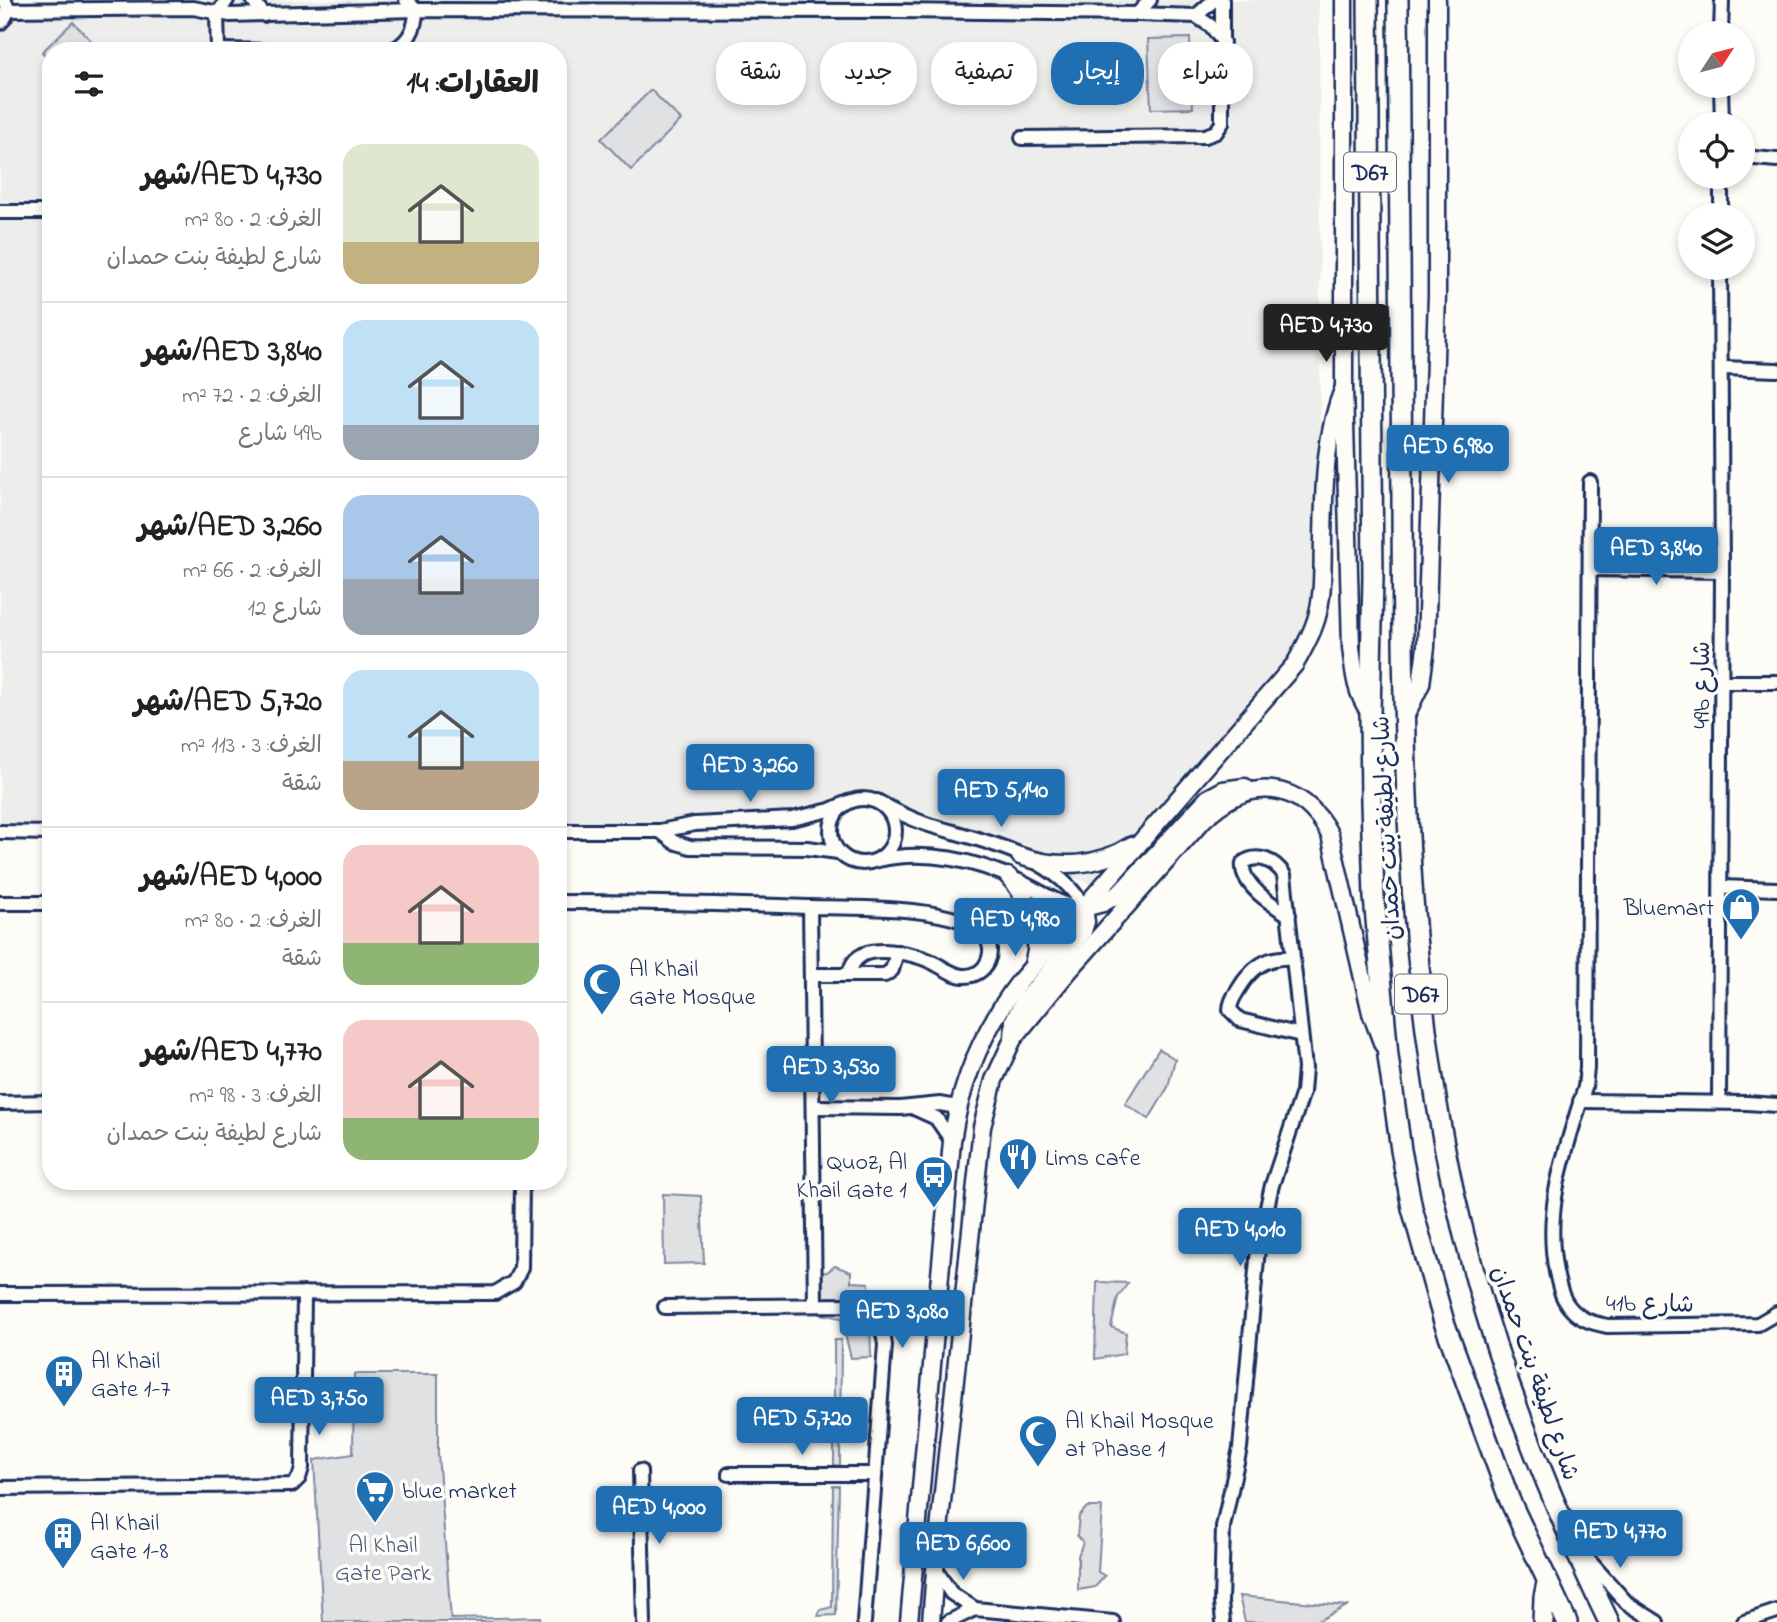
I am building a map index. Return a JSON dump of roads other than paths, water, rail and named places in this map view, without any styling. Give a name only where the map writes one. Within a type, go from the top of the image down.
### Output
[{"type":"main road","name":"شارع لطيفة بنت حمدان","points":[[1368,0],[1373,343],[1370,713],[1374,897],[1388,1056],[1403,1161],[1426,1266],[1483,1432],[1510,1500],[1567,1622]]},
{"type":"main road","name":"شارع لطيفة بنت حمدان","points":[[1398,0],[1405,717],[1415,941],[1446,1153],[1466,1244],[1544,1476],[1569,1538],[1609,1622]]},
{"type":"main road","points":[[1543,1622],[1547,1583]]},
{"type":"street","points":[[218,42],[217,14],[227,0]]},
{"type":"street","points":[[253,0],[264,15]]},
{"type":"street","points":[[364,11],[376,7],[382,0]]},
{"type":"street","points":[[406,0],[416,10]]},
{"type":"street","points":[[1137,14],[1150,0]]},
{"type":"street","points":[[1196,16],[1214,0]]},
{"type":"street","points":[[1222,0],[1223,42]]},
{"type":"street","points":[[1344,0],[1344,387],[1351,647],[1355,684],[1361,701],[1370,713]]},
{"type":"street","points":[[1405,717],[1421,684],[1426,647],[1437,294],[1437,0]]},
{"type":"street","points":[[1721,21],[1722,0]]},
{"type":"street","points":[[0,23],[7,15],[6,5],[193,8],[217,14],[264,15],[416,10],[895,10],[1196,16],[1210,26],[1223,42]]},
{"type":"street","points":[[405,42],[414,28],[416,10]]},
{"type":"street","points":[[1022,138],[1211,135],[1222,122],[1222,105]]},
{"type":"street","points":[[1755,159],[1777,160]]},
{"type":"street","points":[[0,212],[42,212]]},
{"type":"street","name":"49b شارع","points":[[1719,1102],[1723,368],[1720,280]]},
{"type":"street","points":[[1723,368],[1777,370]]},
{"type":"street","points":[[909,1622],[952,1141],[957,1107],[969,1068],[986,1031],[1007,997],[1294,664],[1307,642],[1317,619],[1321,594],[1326,475],[1331,432],[1344,387]]},
{"type":"street","name":"41b شارع","points":[[1590,482],[1587,1068],[1552,1205],[1556,1274],[1561,1294],[1572,1311],[1588,1322],[1607,1326],[1758,1324],[1777,1312]]},
{"type":"street","points":[[1590,569],[1722,572]]},
{"type":"street","points":[[1722,682],[1777,682]]},
{"type":"street","points":[[848,802],[833,818],[830,830],[838,852],[849,860],[864,864],[907,855],[937,856],[1008,876],[1060,902],[1084,908],[1103,903],[1120,892],[1208,798],[1230,788],[1275,790],[1294,796],[1311,808],[1325,827],[1337,859],[1371,1013],[1388,1056]]},
{"type":"street","points":[[931,1622],[982,1127],[999,1066],[1013,1039],[1067,973],[1204,819],[1219,805],[1235,796],[1255,790]]},
{"type":"street","points":[[567,831],[660,831],[695,824],[792,819],[821,813],[863,798],[877,801],[908,817],[976,837],[1020,856],[1067,885],[1084,908],[1086,922],[1083,931],[1023,1003],[1014,1020],[1013,1039]]},
{"type":"street","points":[[877,801],[888,810],[895,823],[895,838],[889,851],[878,860]]},
{"type":"street","points":[[660,831],[674,842],[690,848],[807,848],[838,852]]},
{"type":"street","points":[[0,832],[42,833]]},
{"type":"street","points":[[1020,856],[1059,865],[1100,861],[1125,849],[1148,832]]},
{"type":"street","points":[[1223,1622],[1223,1527],[1240,1448],[1258,1248],[1272,1185],[1303,1093],[1305,1068],[1286,882],[1280,868],[1270,861],[1259,858],[1243,863],[1242,869],[1247,879],[1260,894],[1289,915]]},
{"type":"street","points":[[1008,876],[1029,904],[1035,919],[1037,947],[1033,965]]},
{"type":"street","points":[[1721,887],[1777,890]]},
{"type":"street","points":[[567,902],[717,903],[895,909],[942,917],[979,930],[987,939],[990,950],[988,961],[982,970],[964,976],[928,960],[897,952],[865,953],[855,960],[848,975]]},
{"type":"street","points":[[0,903],[42,903]]},
{"type":"street","points":[[810,907],[815,1306]]},
{"type":"street","points":[[812,975],[885,975],[892,970],[897,952]]},
{"type":"street","points":[[1292,958],[1273,958],[1257,966],[1231,1001],[1230,1010],[1240,1020],[1301,1035]]},
{"type":"street","points":[[1580,1101],[1777,1105]]},
{"type":"street","points":[[0,1104],[42,1102]]},
{"type":"street","points":[[814,1107],[910,1108],[940,1104],[957,1107],[970,1117],[974,1124],[977,1173]]},
{"type":"street","points":[[910,1108],[936,1118],[952,1141]]},
{"type":"street","points":[[0,1294],[502,1291],[514,1282],[521,1268],[522,1190]]},
{"type":"street","points":[[0,1488],[287,1486],[296,1482],[301,1474],[304,1293]]},
{"type":"street","points":[[665,1307],[849,1305],[863,1309],[876,1320],[884,1336],[864,1622]]},
{"type":"street","points":[[640,1471],[644,1622]]},
{"type":"street","points":[[729,1474],[875,1474]]},
{"type":"street","points":[[1569,1538],[1627,1603],[1657,1622]]},
{"type":"street","points":[[935,1568],[951,1593],[975,1609],[1113,1622]]},
{"type":"street","points":[[948,1622],[975,1609]]},
{"type":"street","points":[[1744,1622],[1777,1611]]},
{"type":"place","name":"Bluemart","points":[[1741,941]]},
{"type":"place","name":"Al Khail Gate Mosque","points":[[602,1016]]},
{"type":"place","name":"Lims cafe","points":[[1018,1191]]},
{"type":"place","name":"Quoz, Al Khail Gate 1","points":[[934,1209]]},
{"type":"place","name":"Al Khail Gate 1-7","points":[[64,1408]]},
{"type":"place","name":"Al Khail Mosque at Phase 1","points":[[1038,1468]]},
{"type":"place","name":"blue market","points":[[375,1524]]},
{"type":"place","name":"Al Khail Gate 1-8","points":[[63,1570]]},
{"type":"park label","name":"Al Khail Gate Park","points":[[383,1558]]}]
